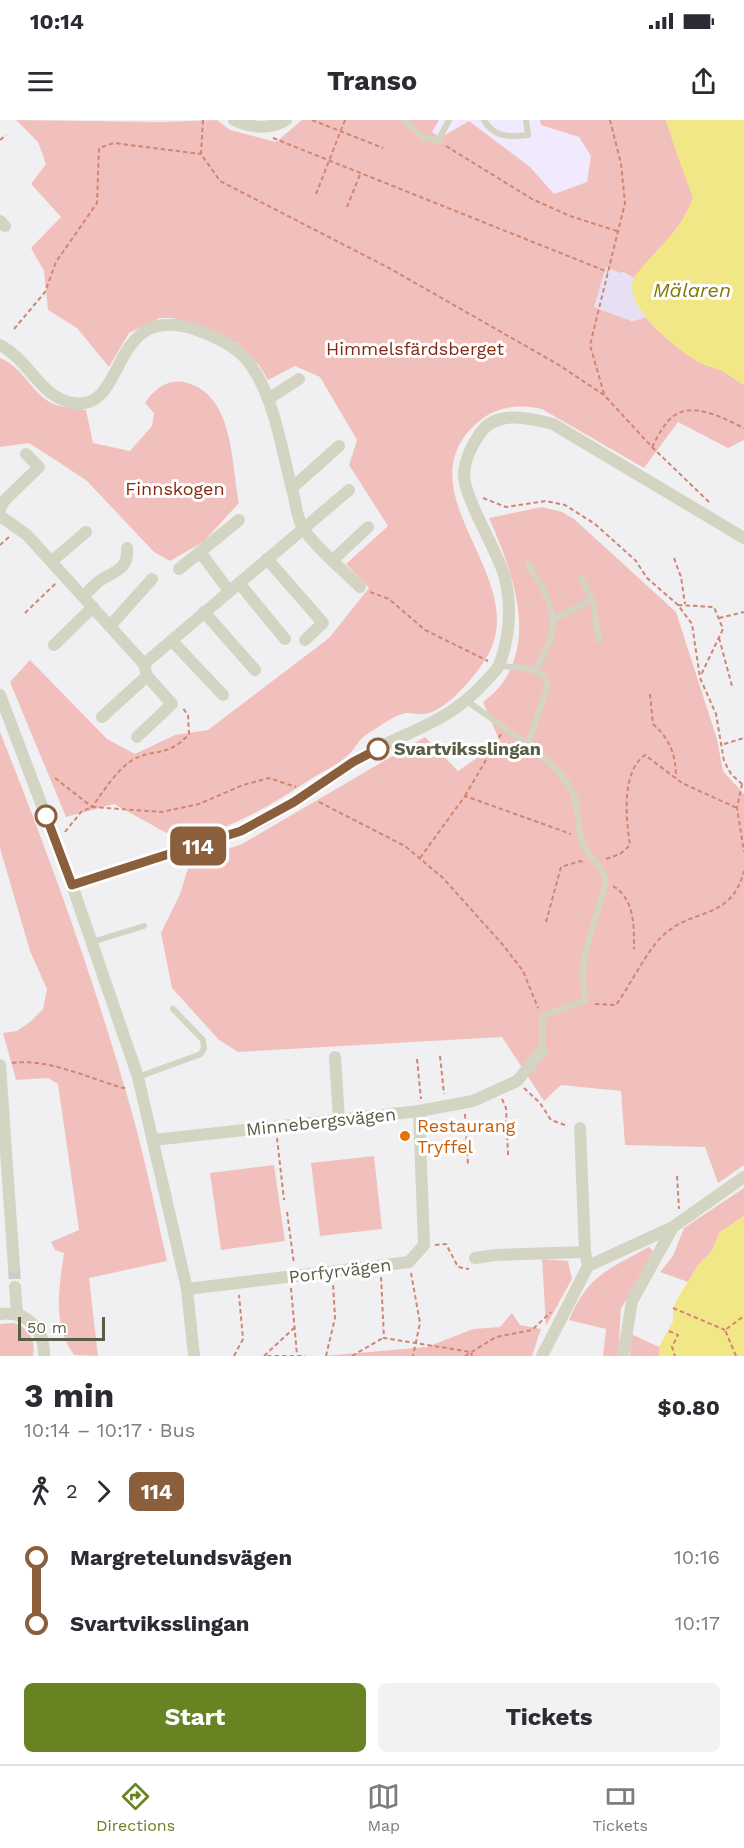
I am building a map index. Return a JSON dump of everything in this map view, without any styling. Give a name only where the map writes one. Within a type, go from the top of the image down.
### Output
[{"type":"street","points":[[234,120],[246,126],[276,126],[286,120]]},
{"type":"street","points":[[0,345],[19,356],[53,397],[75,404],[99,397],[112,381],[121,357],[132,342],[148,330],[164,324],[183,325],[204,333],[244,356],[268,399],[302,528],[360,587]]},
{"type":"street","points":[[268,399],[299,379]]},
{"type":"street","points":[[154,860],[224,838],[264,820],[309,793],[353,762],[399,737],[440,720],[467,701],[499,666],[510,632],[506,587],[496,554],[464,475],[468,454],[480,432],[490,423],[505,418],[525,417],[553,424],[744,538]]},
{"type":"street","points":[[292,488],[339,446]]},
{"type":"street","points":[[0,509],[4,501],[39,467],[26,454]]},
{"type":"street","points":[[102,717],[172,640],[349,490]]},
{"type":"street","points":[[0,516],[27,534],[52,561],[110,626],[172,704],[137,737]]},
{"type":"street","points":[[180,569],[239,520]]},
{"type":"street","points":[[333,560],[368,527]]},
{"type":"street","points":[[52,561],[86,532]]},
{"type":"street","points":[[84,596],[98,582],[125,567],[127,548]]},
{"type":"street","points":[[200,552],[285,639]]},
{"type":"street","points":[[267,559],[323,623],[305,640]]},
{"type":"street","points":[[110,626],[152,579]]},
{"type":"street","points":[[54,645],[93,607]]},
{"type":"street","points":[[204,612],[255,670]]},
{"type":"street","points":[[172,640],[223,695]]},
{"type":"street","points":[[0,695],[72,885],[139,1081],[187,1289],[194,1356]]},
{"type":"street","points":[[72,885],[138,865]]},
{"type":"street","name":"Minnebergsvägen","points":[[153,1140],[420,1111],[465,1103],[498,1091],[517,1081],[542,1051]]},
{"type":"street","points":[[335,1057],[339,1120]]},
{"type":"street","points":[[5,1064],[14,1267]]},
{"type":"street","points":[[420,1111],[424,1245]]},
{"type":"street","points":[[579,1128],[585,1252],[588,1266]]},
{"type":"street","points":[[542,1356],[570,1296],[588,1266],[673,1227],[744,1177]]},
{"type":"street","points":[[623,1356],[632,1301],[673,1227]]},
{"type":"street","name":"Porfyrvägen","points":[[187,1289],[409,1262],[424,1245]]},
{"type":"street","points":[[475,1258],[495,1255],[585,1252]]},
{"type":"street","points":[[15,1287],[16,1314]]},
{"type":"street","points":[[0,1314],[16,1314],[36,1326],[45,1346],[44,1356]]},
{"type":"lane","points":[[403,120],[423,137],[438,141],[449,120]]},
{"type":"lane","points":[[484,120],[500,135],[513,137],[528,135],[526,120]]},
{"type":"lane","points":[[528,564],[540,584],[555,619],[555,628],[545,656],[534,671]]},
{"type":"lane","points":[[581,578],[592,599],[599,640]]},
{"type":"lane","points":[[555,619],[592,599]]},
{"type":"lane","points":[[499,666],[542,674],[548,686],[528,744]]},
{"type":"lane","points":[[467,701],[528,744],[572,789],[582,838],[587,851],[598,861],[606,882],[581,981],[586,1000],[542,1016],[542,1051]]},
{"type":"lane","points":[[92,942],[144,926]]},
{"type":"lane","points":[[139,1081],[201,1054],[204,1048],[203,1040],[173,1009]]},
{"type":"path","points":[[203,120],[201,154],[220,181],[389,268],[559,365],[604,395],[652,447],[714,506]]},
{"type":"path","points":[[312,120],[383,148]]},
{"type":"path","points":[[316,194],[345,120]]},
{"type":"path","points":[[604,395],[590,345],[620,232],[625,203],[621,164],[610,120]]},
{"type":"path","points":[[0,140],[6,135]]},
{"type":"path","points":[[265,135],[608,272]]},
{"type":"path","points":[[438,141],[532,199],[570,216],[620,232]]},
{"type":"path","points":[[14,328],[45,292],[56,262],[97,203],[99,148],[114,143],[201,154]]},
{"type":"path","points":[[347,207],[361,172]]},
{"type":"path","points":[[652,447],[669,420],[682,410],[699,410],[744,428]]},
{"type":"path","points":[[469,492],[506,507],[546,501],[565,505],[595,524],[636,561],[647,578],[678,605],[692,624],[700,678],[716,714],[724,761],[743,785],[737,808],[744,852]]},
{"type":"path","points":[[674,558],[681,577],[685,604]]},
{"type":"path","points":[[25,614],[64,575]]},
{"type":"path","points":[[360,587],[389,599],[424,630],[499,666]]},
{"type":"path","points":[[678,605],[714,608],[723,629],[700,678]]},
{"type":"path","points":[[719,618],[744,612]]},
{"type":"path","points":[[719,638],[732,686]]},
{"type":"path","points":[[650,694],[653,724],[666,736],[676,760],[676,778]]},
{"type":"path","points":[[92,807],[116,775],[132,760],[177,747],[189,735],[188,715]]},
{"type":"path","points":[[420,858],[465,796],[504,729]]},
{"type":"path","points":[[723,745],[744,738]]},
{"type":"path","points":[[598,861],[620,854],[630,845],[626,820],[631,777],[637,761],[645,755],[676,778],[737,808]]},
{"type":"path","points":[[55,778],[92,807]]},
{"type":"path","points":[[57,844],[81,812],[92,807],[162,812],[199,804],[243,785],[269,778],[296,788]]},
{"type":"path","points":[[465,796],[582,838]]},
{"type":"path","points":[[320,802],[405,846],[442,878],[503,945],[523,971],[542,1016]]},
{"type":"path","points":[[546,922],[561,867],[580,861],[601,870]]},
{"type":"path","points":[[586,1000],[594,1004],[616,1005],[656,943],[678,922],[726,905],[739,890],[744,871]]},
{"type":"path","points":[[606,882],[621,891],[634,917],[634,949]]},
{"type":"path","points":[[739,890],[744,892]]},
{"type":"path","points":[[440,1056],[445,1106]]},
{"type":"path","points":[[417,1059],[420,1111]]},
{"type":"path","points":[[5,1064],[22,1062],[51,1067],[123,1088],[139,1081]]},
{"type":"path","points":[[517,1081],[540,1103],[551,1120],[579,1128]]},
{"type":"path","points":[[498,1091],[506,1108],[508,1155]]},
{"type":"path","points":[[465,1103],[468,1164]]},
{"type":"path","points":[[275,1126],[284,1200]]},
{"type":"path","points":[[676,1176],[680,1214],[684,1220]]},
{"type":"path","points":[[287,1212],[297,1355]]},
{"type":"path","points":[[424,1245],[446,1244],[458,1267],[469,1269],[475,1258]]},
{"type":"path","points":[[409,1262],[420,1323],[413,1356]]},
{"type":"path","points":[[380,1266],[384,1338]]},
{"type":"path","points":[[326,1356],[335,1318],[332,1272]]},
{"type":"path","points":[[234,1356],[243,1339],[238,1283]]},
{"type":"path","points":[[465,1356],[472,1354],[496,1337],[532,1330],[570,1296]]},
{"type":"path","points":[[673,1308],[725,1330],[736,1356]]},
{"type":"path","points":[[725,1330],[744,1316]]},
{"type":"path","points":[[265,1356],[294,1328]]},
{"type":"path","points":[[669,1331],[678,1335],[672,1347],[675,1356]]},
{"type":"path","points":[[352,1356],[384,1338],[472,1354]]},
{"type":"path","points":[[265,1356],[305,1356]]},
{"type":"shaded area","points":[[439,120],[540,120],[541,125],[579,137],[591,156],[587,182],[554,194],[529,166],[469,121],[445,135],[436,135],[432,132]]},
{"type":"green space","name":"Himmelsfärdsberget","points":[[16,120],[162,122],[217,120],[230,130],[276,142],[302,120],[439,120],[432,132],[436,135],[445,135],[469,121],[529,166],[554,194],[587,182],[591,156],[579,137],[541,125],[540,120],[666,120],[693,197],[683,220],[634,278],[623,272],[594,307],[632,321],[646,317],[655,328],[698,362],[723,371],[744,385],[744,440],[728,448],[678,422],[644,468],[542,409],[508,408],[485,417],[478,422],[458,448],[452,475],[457,503],[492,591],[497,620],[487,657],[454,697],[434,711],[423,714],[407,713],[392,719],[364,736],[342,760],[280,799],[249,816],[199,836],[181,841],[114,804],[66,817],[10,682],[30,660],[107,739],[135,754],[175,735],[208,730],[329,638],[369,588],[346,564],[388,526],[349,465],[357,440],[320,377],[295,366],[268,380],[259,365],[239,344],[192,323],[172,318],[160,318],[129,333],[109,367],[77,328],[48,310],[44,271],[31,248],[61,217],[31,184],[46,164],[38,142]]},
{"type":"green space","name":"Finnskogen","points":[[0,358],[14,366],[49,402],[86,410],[93,443],[130,451],[152,426],[154,413],[145,403],[156,390],[171,382],[183,382],[200,388],[212,399],[227,430],[239,503],[203,542],[170,561],[154,552],[87,481],[29,443],[0,447]]},
{"type":"green space","points":[[542,507],[562,512],[574,519],[676,612],[717,739],[723,771],[744,794],[744,1165],[718,1183],[705,1147],[625,1145],[621,1091],[561,1085],[544,1101],[502,1037],[238,1052],[219,1040],[172,988],[161,933],[180,894],[190,862],[242,844],[425,737],[458,771],[500,742],[483,702],[501,685],[513,663],[518,643],[519,622],[512,578],[489,518]]},
{"type":"green space","points":[[0,732],[52,869],[115,1055],[149,1181],[167,1261],[89,1278],[98,1356],[74,1355],[62,1331],[60,1319],[59,1293],[64,1253],[55,1250],[51,1242],[79,1230],[58,1084],[48,1078],[16,1080],[3,1033],[17,1031],[43,1009],[47,989],[30,951],[0,848]]},
{"type":"green space","points":[[374,1156],[382,1229],[320,1236],[311,1163]]},
{"type":"green space","points":[[274,1165],[285,1241],[221,1250],[210,1173]]},
{"type":"green space","points":[[744,1188],[744,1216],[720,1232],[712,1251],[699,1264],[688,1282],[660,1272],[673,1256],[684,1228]]},
{"type":"green space","points":[[649,1247],[653,1251],[621,1309],[618,1356],[603,1356],[606,1329],[569,1320],[576,1305],[592,1283],[611,1268]]},
{"type":"green space","points":[[542,1259],[568,1261],[572,1279],[546,1326]]},
{"type":"green space","points":[[512,1313],[520,1325],[541,1329],[532,1356],[323,1356],[427,1347],[473,1329],[500,1327]]},
{"type":"green space","points":[[14,1323],[24,1328],[30,1335],[33,1356],[0,1356],[0,1324]]},
{"type":"green space","points":[[631,1334],[659,1347],[659,1356],[630,1356]]},
{"type":"sand","points":[[606,267],[634,278],[635,299],[646,317],[633,321],[594,307]]},
{"type":"water","name":"Mälaren","points":[[666,120],[744,120],[744,385],[723,372],[701,363],[677,347],[652,324],[634,298],[632,286],[636,275],[676,229],[693,197]]},
{"type":"water","points":[[744,1216],[744,1356],[659,1356],[659,1347],[673,1321],[673,1308],[676,1301],[699,1264],[712,1251],[720,1232]]},
{"type":"tunnel","points":[[14,1267],[15,1287]]},
{"type":"bus line","name":"114","points":[[46,816],[72,885],[241,831],[264,820],[309,793],[353,762],[378,749]]},
{"type":"place","name":"Svartviksslingan","points":[[378,749]]},
{"type":"place","name":"Restaurang Tryffel","points":[[405,1136]]}]
